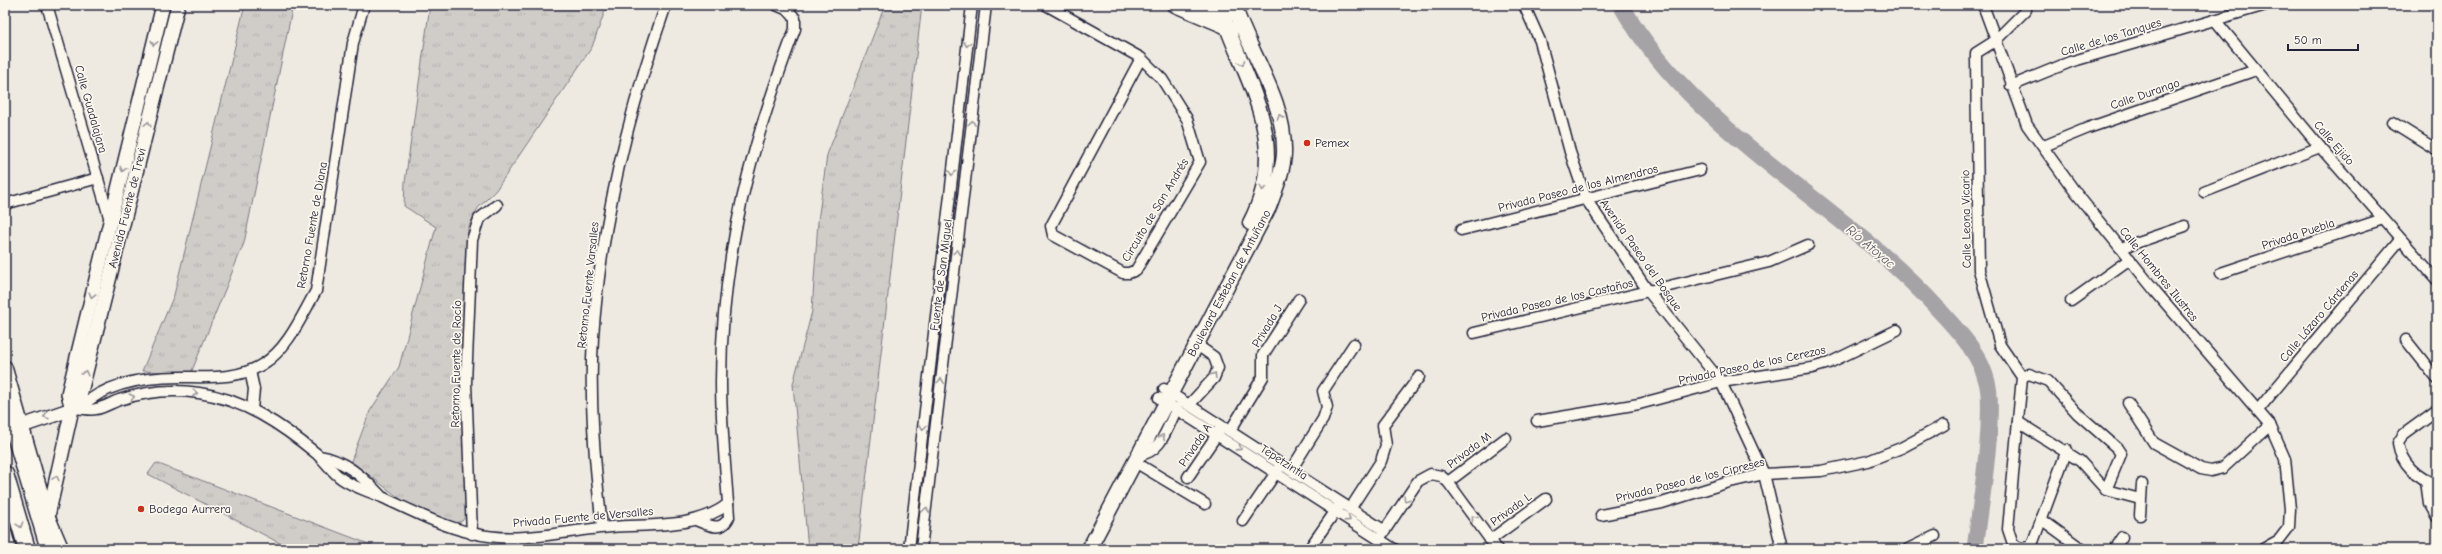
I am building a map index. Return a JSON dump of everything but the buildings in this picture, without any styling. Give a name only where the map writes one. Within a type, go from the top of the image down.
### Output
[{"type":"main road","points":[[1175,5],[1236,27]]},
{"type":"main road","points":[[1204,5],[1220,9],[1236,27]]},
{"type":"main road","name":"Boulevard Esteban de Antuñano","points":[[1089,549],[1167,398],[1259,206],[1269,153],[1265,125],[1252,88],[1236,27],[1234,5]]},
{"type":"main road","name":"Boulevard Esteban de Antuñano","points":[[1079,549],[1197,345],[1269,207],[1284,155],[1283,126],[1268,80],[1236,27]]},
{"type":"main road","points":[[5,402],[49,549]]},
{"type":"main road","points":[[5,474],[27,549]]},
{"type":"street","name":"Calle Guadalajara","points":[[47,5],[110,220]]},
{"type":"street","name":"Avenida Fuente de Trevi","points":[[77,408],[68,394],[163,5]]},
{"type":"street","name":"Avenida Fuente de Trevi","points":[[48,516],[77,408],[178,5]]},
{"type":"street","name":"Retorno Fuente de Diana","points":[[77,408],[92,397],[131,382],[180,377],[230,376],[250,371],[264,364],[279,349],[297,325],[316,291],[353,43],[364,5]]},
{"type":"street","name":"Retorno Fuente Varsalles","points":[[602,527],[595,468],[592,379],[593,338],[602,253],[620,155],[652,46],[666,5]]},
{"type":"street","points":[[728,504],[721,382],[723,324],[731,248],[746,175],[768,100],[795,29],[795,18],[788,10],[776,5]]},
{"type":"street","name":"Fuente de San Miguel","points":[[909,549],[972,5]]},
{"type":"street","name":"Fuente de San Miguel","points":[[922,549],[986,5]]},
{"type":"street","name":"Circuito de San Andrés","points":[[1046,5],[1141,58],[1162,79],[1187,119],[1200,162],[1136,270],[1129,273],[1123,273],[1053,236],[1050,231],[1051,226],[1141,58]]},
{"type":"street","name":"Avenida Paseo del Bosque","points":[[1524,5],[1540,41],[1570,152],[1586,199],[1648,291],[1721,382],[1764,474],[1782,549]]},
{"type":"street","name":"Calle Hombres Ilustres","points":[[1983,5],[2011,86],[2027,125],[2044,146],[2076,193],[2156,292],[2270,425],[2285,459],[2290,509],[2289,527],[2279,540],[2263,549]]},
{"type":"street","points":[[1995,41],[2026,10],[2026,5]]},
{"type":"street","name":"Calle de los Tanques","points":[[2011,86],[2070,62],[2266,5]]},
{"type":"street","name":"Calle Ejido","points":[[2214,20],[2400,240],[2436,275]]},
{"type":"street","name":"Calle Leona Vicario","points":[[1995,41],[1976,53],[1979,270],[2000,345],[2022,377]]},
{"type":"street","name":"Calle Durango","points":[[2044,146],[2088,128],[2256,70]]},
{"type":"street","points":[[2392,122],[2437,150]]},
{"type":"street","points":[[2204,192],[2320,147]]},
{"type":"street","name":"Privada Paseo de los Almendros","points":[[1461,230],[1700,170]]},
{"type":"street","points":[[5,204],[98,178]]},
{"type":"street","name":"Retorno Fuente de Rocío","points":[[472,534],[466,383],[472,240],[479,219],[497,205]]},
{"type":"street","name":"Privada Puebla","points":[[2221,273],[2383,219]]},
{"type":"street","points":[[2121,248],[2185,226]]},
{"type":"street","name":"Calle Lázaro Cárdenas","points":[[2258,410],[2400,240]]},
{"type":"street","name":"Privada Paseo de los Castaños","points":[[1474,333],[1769,262],[1808,245]]},
{"type":"street","points":[[2071,301],[2130,259]]},
{"type":"street","name":"Privada J","points":[[1223,430],[1263,377],[1263,355],[1298,299]]},
{"type":"street","name":"Privada Paseo de los Cerezos","points":[[1537,421],[1639,404],[1721,382],[1812,368],[1829,363],[1897,330]]},
{"type":"street","points":[[2406,340],[2437,379]]},
{"type":"street","points":[[1291,470],[1323,419],[1327,407],[1323,391],[1354,344]]},
{"type":"street","points":[[1189,405],[1214,378],[1218,368],[1214,357],[1197,345]]},
{"type":"street","points":[[5,367],[48,516],[62,549]]},
{"type":"street","points":[[250,371],[254,389],[252,409]]},
{"type":"street","points":[[2067,450],[2041,520],[2029,547],[2020,548],[2012,544],[2008,529],[2022,377],[2029,374],[2048,381],[2077,413],[2117,448],[2121,454],[2106,490]]},
{"type":"street","points":[[1350,508],[1381,461],[1386,445],[1383,425],[1419,376]]},
{"type":"street","name":"Privada Fuente de Versalles","points":[[77,408],[95,410],[135,396],[181,392],[216,396],[252,409],[319,456],[330,457],[359,475],[382,497],[412,512],[472,534],[510,537],[540,537],[602,527],[698,521],[713,527],[721,527],[726,524],[729,518],[728,504],[698,521]]},
{"type":"street","name":"Tepetzintla","points":[[1167,398],[1189,405],[1223,430],[1338,507],[1350,508],[1385,531]]},
{"type":"street","name":"Tepetzintla","points":[[1167,398],[1223,430]]},
{"type":"street","points":[[2128,403],[2154,443],[2201,469],[2212,471],[2223,468],[2270,425]]},
{"type":"street","points":[[22,426],[77,408]]},
{"type":"street","points":[[2437,410],[2404,434],[2398,443],[2402,460],[2426,481],[2437,484]]},
{"type":"street","points":[[2018,422],[2067,450],[2080,461],[2106,490],[2140,499]]},
{"type":"street","name":"Privada Paseo de los Cipreses","points":[[1601,514],[1662,503],[1726,483],[1764,474],[1821,471],[1868,461],[1901,448],[1944,425]]},
{"type":"street","name":"Privada A","points":[[1188,477],[1223,430]]},
{"type":"street","name":"Privada M","points":[[1448,482],[1506,438]]},
{"type":"street","points":[[1137,458],[1205,504]]},
{"type":"street","points":[[1243,521],[1279,468]]},
{"type":"street","name":"Tepetzintla","points":[[1279,468],[1291,470],[1394,549]]},
{"type":"street","points":[[1379,539],[1423,476],[1431,474],[1441,476],[1448,482],[1497,549]]},
{"type":"street","points":[[2426,481],[2429,503],[2437,517]]},
{"type":"street","points":[[2140,515],[2142,484]]},
{"type":"street","name":"Privada L","points":[[1490,540],[1546,498]]},
{"type":"street","points":[[1309,549],[1338,507]]},
{"type":"street","points":[[2041,520],[2082,549]]},
{"type":"street","points":[[5,534],[8,549]]},
{"type":"street","points":[[1908,549],[1935,536]]},
{"type":"street","points":[[2114,549],[2122,537]]},
{"type":"green space","points":[[245,5],[293,5],[244,243],[191,373],[142,371],[174,295]]},
{"type":"green space","points":[[430,5],[607,5],[592,47],[496,190],[478,208],[468,228],[462,390],[468,514],[462,521],[455,523],[403,501],[351,461],[370,411],[399,367],[436,227],[404,206],[405,182]]},
{"type":"green space","points":[[885,5],[922,5],[858,549],[808,549],[793,384],[812,311],[818,221],[827,155]]},
{"type":"green space","points":[[156,463],[382,549],[291,549],[148,474]]},
{"type":"waterway","name":"Río Atoyac","points":[[1621,5],[1652,51],[1688,92],[1728,130],[1858,235],[1900,271],[1961,334],[1974,352],[1984,371],[1990,404],[1987,458],[1975,549]]},
{"type":"place","name":"Pemex","points":[[1307,143]]},
{"type":"place","name":"Bodega Aurrera","points":[[141,509]]}]
